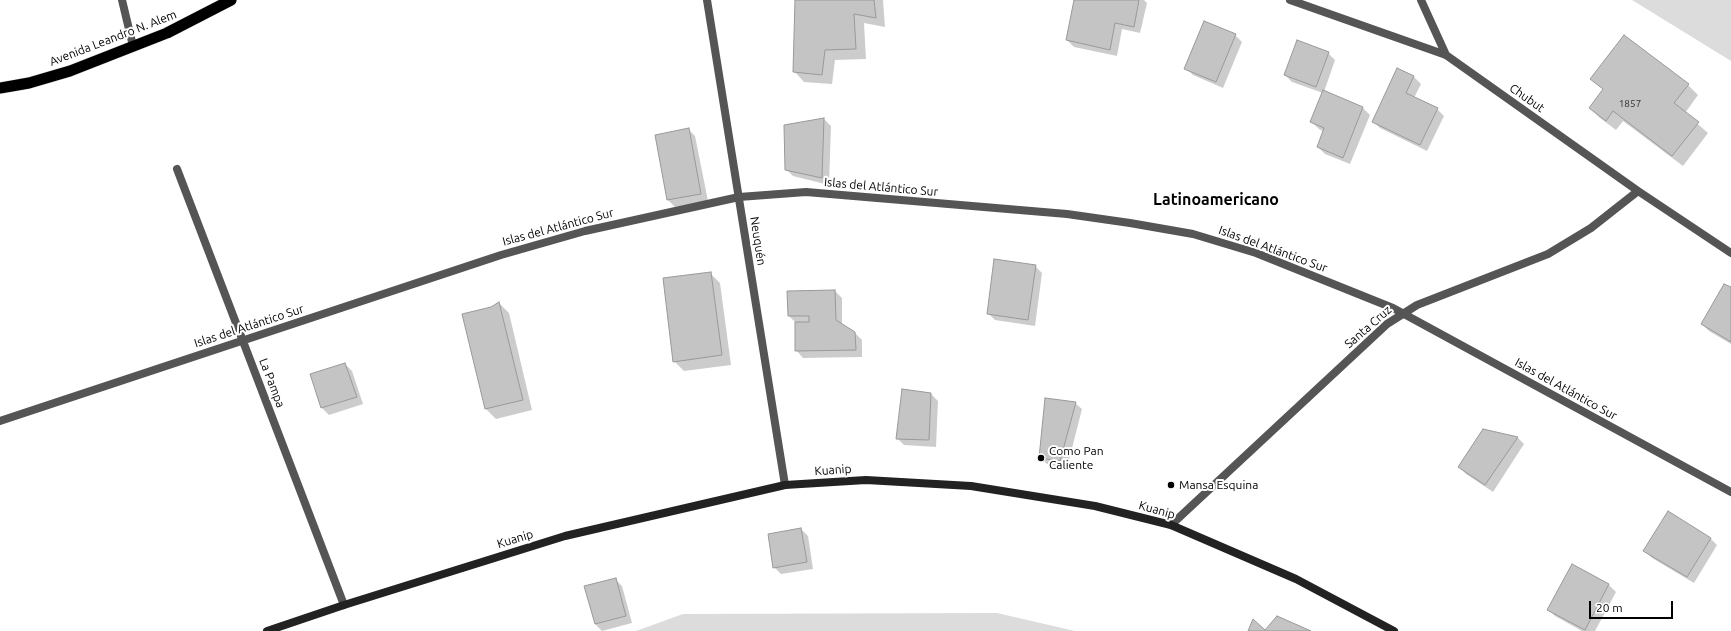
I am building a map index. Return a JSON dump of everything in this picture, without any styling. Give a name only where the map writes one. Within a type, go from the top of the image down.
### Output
[{"type":"highway","name":"Avenida Leandro N. Alem","points":[[0,88],[29,83],[70,72],[167,33],[231,0]]},
{"type":"main road","name":"Kuanip","points":[[267,631],[344,605],[564,536],[785,486],[866,480],[971,486],[1095,506],[1171,526],[1296,579],[1394,631]]},
{"type":"street","points":[[122,0],[133,46]]},
{"type":"street","name":"Neuquén","points":[[707,0],[785,486]]},
{"type":"street","name":"Chubut","points":[[1290,0],[1446,55],[1638,191],[1731,253]]},
{"type":"street","points":[[1421,0],[1446,55]]},
{"type":"street","name":"La Pampa","points":[[177,169],[344,605]]},
{"type":"street","name":"Santa Cruz","points":[[1171,526],[1381,330],[1403,314],[1417,305],[1548,254],[1591,228],[1638,191]]},
{"type":"street","name":"Islas del Atlántico Sur","points":[[0,421],[501,255],[585,231],[739,197],[814,193],[1067,214],[1185,232],[1256,253],[1392,308],[1731,492]]},
{"type":"shaded area","points":[[1632,0],[1731,0],[1731,61]]},
{"type":"shaded area","points":[[997,613],[1075,631],[636,631],[683,614]]},
{"type":"building","points":[[795,0],[874,0],[876,18],[854,14],[856,49],[825,50],[822,75],[793,72]]},
{"type":"building","points":[[1074,0],[1139,0],[1134,27],[1115,23],[1110,50],[1066,40]]},
{"type":"building","points":[[1204,21],[1236,34],[1216,82],[1184,69]]},
{"type":"building","points":[[1624,35],[1689,84],[1674,103],[1699,122],[1672,156],[1613,111],[1606,121],[1589,108],[1603,89],[1590,79]]},
{"type":"building","points":[[1297,40],[1329,52],[1316,87],[1284,75]]},
{"type":"building","points":[[1397,68],[1414,76],[1406,93],[1438,108],[1420,145],[1372,122]]},
{"type":"building","points":[[1323,90],[1363,107],[1343,158],[1317,147],[1324,128],[1310,122]]},
{"type":"building","points":[[824,118],[822,178],[785,170],[784,125]]},
{"type":"building","points":[[689,128],[701,194],[667,200],[655,135]]},
{"type":"building","points":[[994,259],[1036,265],[1028,320],[987,314]]},
{"type":"building","points":[[711,272],[722,355],[673,362],[663,278]]},
{"type":"building","points":[[1724,284],[1731,287],[1731,342],[1701,324]]},
{"type":"building","points":[[835,290],[836,320],[855,332],[856,350],[795,351],[795,322],[809,322],[809,316],[788,316],[787,291]]},
{"type":"building","points":[[499,302],[523,400],[485,409],[462,314],[491,307]]},
{"type":"building","points":[[345,363],[357,397],[321,408],[310,374]]},
{"type":"building","points":[[902,389],[931,393],[929,440],[896,439]]},
{"type":"building","points":[[1045,398],[1076,402],[1060,461],[1039,458]]},
{"type":"building","points":[[1483,429],[1518,437],[1485,485],[1458,467]]},
{"type":"building","points":[[1668,511],[1711,538],[1687,577],[1643,551]]},
{"type":"building","points":[[801,528],[807,562],[773,568],[768,534]]},
{"type":"building","points":[[1572,564],[1609,584],[1585,630],[1547,610]]},
{"type":"building","points":[[616,578],[626,616],[595,624],[584,586]]},
{"type":"building","points":[[1277,616],[1311,631],[1248,631],[1253,619],[1265,630]]},
{"type":"place","name":"Como Pan Caliente","points":[[1041,458]]},
{"type":"place","name":"Mansa Esquina","points":[[1171,485]]},
{"type":"district","name":"Latinoamericano","points":[[1216,200]]}]
